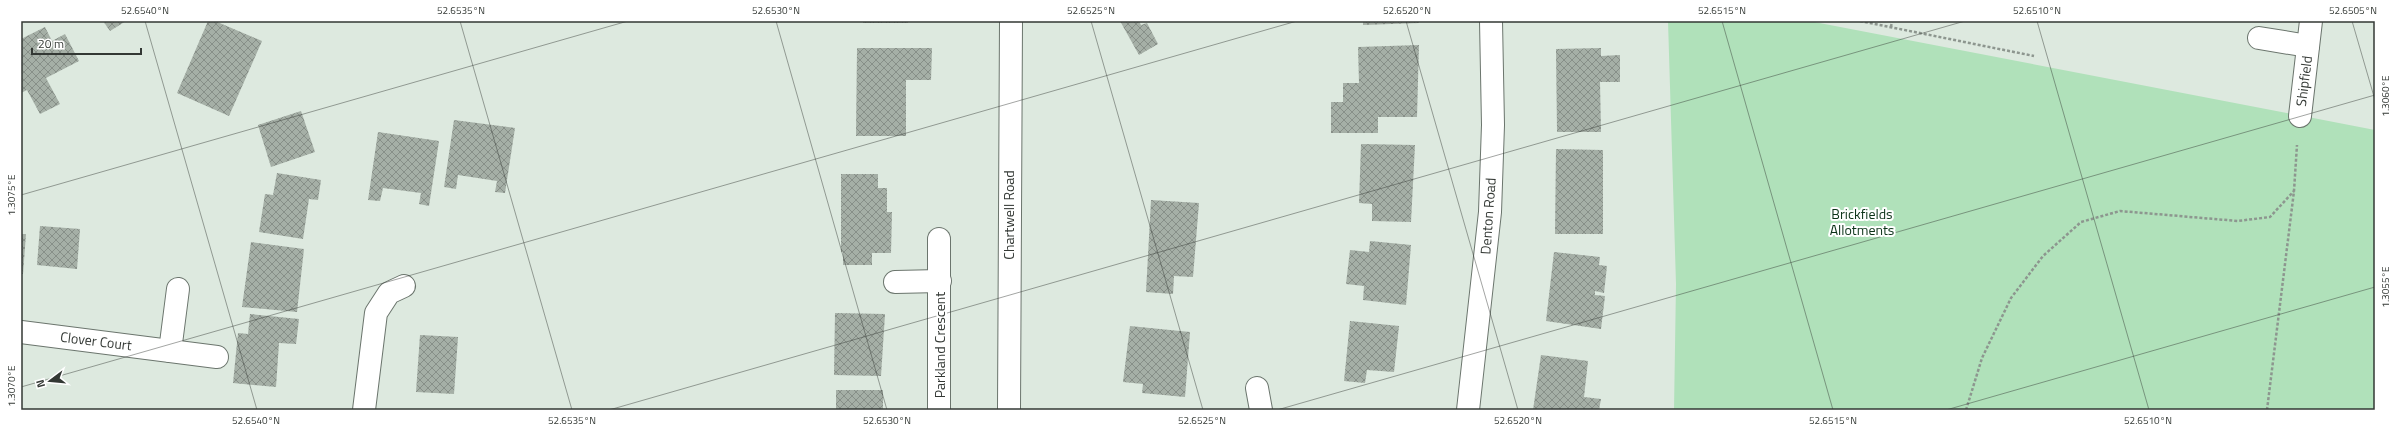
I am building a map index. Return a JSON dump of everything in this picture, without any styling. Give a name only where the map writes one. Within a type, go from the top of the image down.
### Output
[{"type":"main road","name":"Chartwell Road","points":[[1009,410],[1011,21]]},
{"type":"main road","name":"Denton Road","points":[[1468,410],[1490,212],[1493,125],[1490,21]]},
{"type":"main road","name":"Shipfield","points":[[2300,116],[2311,21]]},
{"type":"main road","name":"Shipfield","points":[[2259,38],[2308,46]]},
{"type":"main road","name":"Parkland Crescent","points":[[939,239],[939,410]]},
{"type":"main road","name":"Parkland Crescent","points":[[895,282],[940,281]]},
{"type":"main road","points":[[364,410],[376,313],[389,293],[404,286]]},
{"type":"main road","points":[[170,351],[178,289]]},
{"type":"main road","name":"Clover Court","points":[[21,332],[217,357]]},
{"type":"main road","points":[[1257,388],[1261,410]]},
{"type":"path","points":[[1860,21],[2034,56]]},
{"type":"path","points":[[1891,27],[1892,21]]},
{"type":"path","points":[[2267,410],[2294,191],[2300,116]]},
{"type":"path","points":[[1966,410],[1982,358],[2011,298],[2043,256],[2081,222],[2120,210],[2238,221],[2270,217],[2294,191]]},
{"type":"green space","name":"Brickfields Allotments","points":[[1668,21],[1809,21],[2375,130],[2375,410],[1674,410],[1676,284]]},
{"type":"building","points":[[103,21],[126,21],[110,31]]},
{"type":"building","points":[[208,21],[215,21],[262,41],[229,116],[177,93]]},
{"type":"building","points":[[863,21],[908,21],[908,23],[863,23]]},
{"type":"building","points":[[1120,21],[1139,21],[1141,25],[1147,23],[1158,44],[1139,55]]},
{"type":"building","points":[[1363,21],[1419,21],[1419,23],[1363,25]]},
{"type":"building","points":[[45,27],[52,41],[65,34],[79,61],[46,78],[60,104],[40,114],[27,90],[21,93],[21,39]]},
{"type":"building","points":[[1419,45],[1417,117],[1378,117],[1378,133],[1331,133],[1331,102],[1343,102],[1343,83],[1359,83],[1358,47]]},
{"type":"building","points":[[857,48],[932,48],[931,80],[906,80],[906,136],[856,136]]},
{"type":"building","points":[[1601,48],[1601,56],[1620,55],[1620,82],[1600,82],[1601,132],[1557,132],[1556,49]]},
{"type":"building","points":[[301,111],[315,152],[271,167],[258,125]]},
{"type":"building","points":[[454,120],[515,128],[505,193],[495,192],[497,181],[458,175],[456,189],[444,187]]},
{"type":"building","points":[[378,132],[439,141],[429,206],[419,204],[421,193],[383,188],[380,201],[368,200]]},
{"type":"building","points":[[1361,144],[1415,145],[1411,222],[1372,221],[1372,204],[1359,203]]},
{"type":"building","points":[[1556,149],[1603,150],[1603,234],[1555,234]]},
{"type":"building","points":[[277,173],[321,180],[318,200],[309,199],[303,239],[259,232],[265,194],[273,195]]},
{"type":"building","points":[[841,174],[878,174],[878,188],[887,188],[887,212],[892,212],[891,253],[872,253],[872,265],[843,265],[843,252],[841,252]]},
{"type":"building","points":[[1151,200],[1199,203],[1193,277],[1174,276],[1173,294],[1146,292]]},
{"type":"building","points":[[40,226],[80,229],[77,269],[37,265]]},
{"type":"building","points":[[21,234],[26,234],[23,274],[21,274]]},
{"type":"building","points":[[1370,241],[1411,245],[1406,305],[1363,300],[1364,286],[1346,284],[1350,250],[1369,252]]},
{"type":"building","points":[[251,242],[304,249],[297,312],[242,307]]},
{"type":"building","points":[[1554,252],[1600,257],[1599,265],[1607,266],[1604,293],[1595,291],[1595,295],[1605,296],[1601,329],[1546,321]]},
{"type":"building","points":[[835,313],[885,314],[881,376],[834,375]]},
{"type":"building","points":[[250,314],[299,319],[296,344],[279,343],[276,387],[233,383],[238,333],[248,334]]},
{"type":"building","points":[[1350,321],[1399,326],[1394,372],[1367,370],[1365,383],[1344,381]]},
{"type":"building","points":[[1130,326],[1190,332],[1185,397],[1142,393],[1143,384],[1123,382]]},
{"type":"building","points":[[420,335],[458,337],[454,394],[416,392]]},
{"type":"building","points":[[1541,355],[1588,361],[1584,397],[1601,399],[1599,410],[1533,410]]},
{"type":"building","points":[[836,390],[883,390],[883,410],[836,410]]}]
